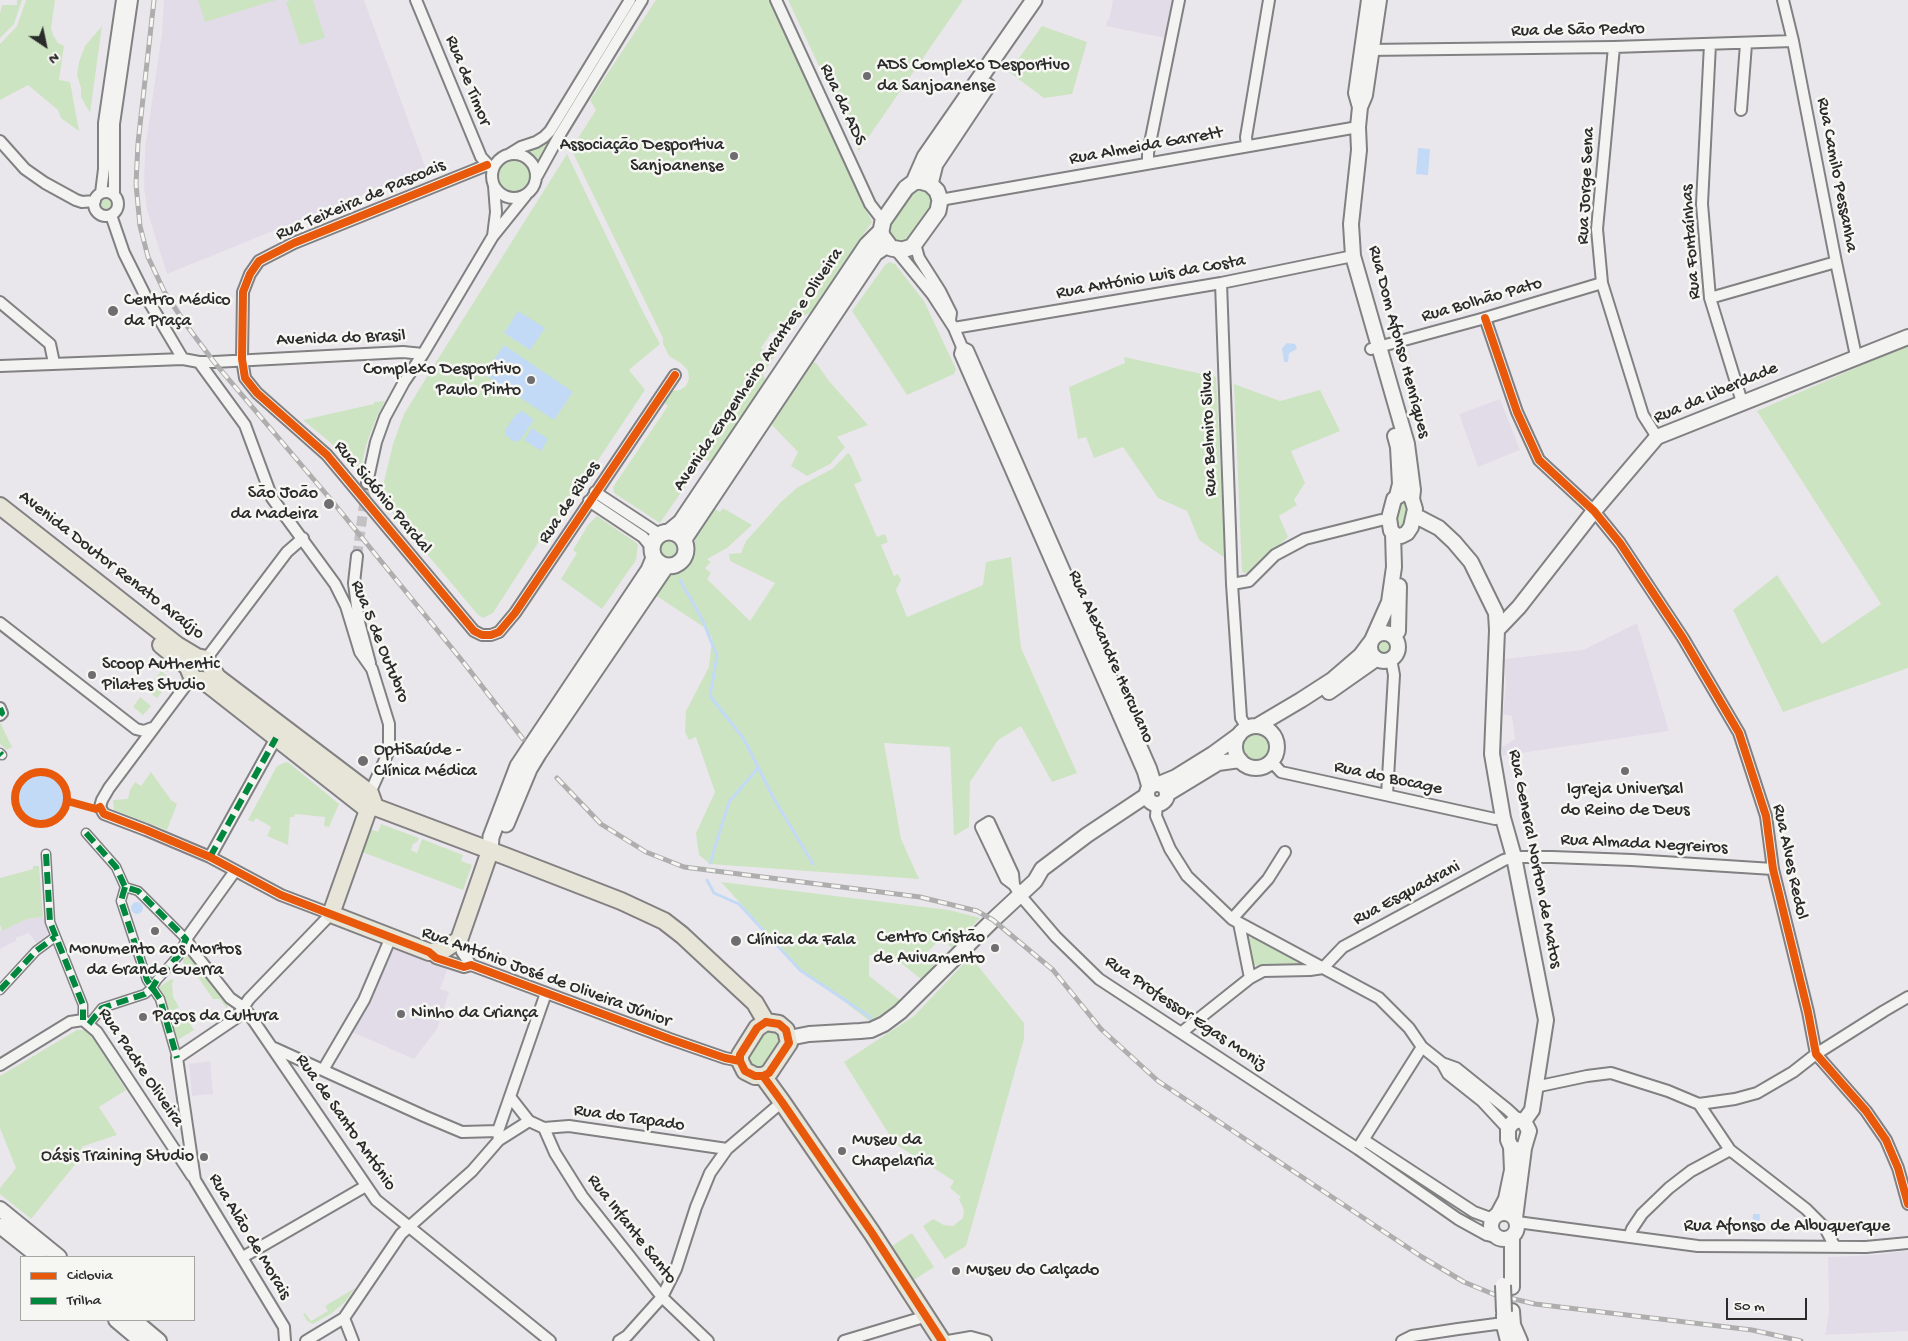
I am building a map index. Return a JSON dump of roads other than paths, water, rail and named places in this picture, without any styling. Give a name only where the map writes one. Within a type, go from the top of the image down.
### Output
[{"type":"main road","name":"Avenida Engenheiro Arantes e Oliveira","points":[[459,940],[490,851],[501,839],[521,787],[660,547],[680,522],[866,245],[882,226],[906,188],[914,182],[925,157],[1034,0]]},
{"type":"main road","points":[[930,184],[935,164],[1044,0]]},
{"type":"main road","points":[[914,182],[930,184],[937,191],[940,200],[938,211],[916,244]]},
{"type":"main road","points":[[882,226],[892,247]]},
{"type":"main road","name":"Avenida Engenheiro Arantes e Oliveira","points":[[660,547],[678,564],[682,561],[687,550],[684,539],[875,253],[892,247],[907,249],[916,244]]},
{"type":"main road","name":"Avenida Doutor Renato Araújo","points":[[0,506],[177,645],[199,668],[276,738],[371,804],[621,901],[664,921],[682,935],[755,1003],[766,1022]]},
{"type":"main road","name":"Avenida Doutor Renato Araújo","points":[[0,519],[199,668],[216,676],[371,804]]},
{"type":"main road","points":[[660,547],[678,534],[684,539]]},
{"type":"main road","name":"Rua 5 de Outubro","points":[[332,914],[371,804]]},
{"type":"main road","name":"Rua António José de Oliveira Júnior","points":[[332,914],[429,952],[442,951],[459,940]]},
{"type":"main road","points":[[740,1061],[740,1055],[757,1028],[766,1022],[779,1024],[786,1030],[789,1038],[787,1048],[770,1073],[763,1076]]},
{"type":"main road","name":"Rua António José de Oliveira Júnior","points":[[740,1061],[743,1069],[749,1075],[763,1076],[782,1102],[942,1341]]},
{"type":"street","points":[[111,215],[100,214],[95,209],[104,169],[104,123],[122,0]]},
{"type":"street","points":[[114,195],[114,124],[132,0]]},
{"type":"street","name":"Rua de Timor","points":[[416,0],[481,157],[490,167]]},
{"type":"street","points":[[490,167],[521,146],[536,142],[550,131],[630,0]]},
{"type":"street","name":"Avenida do Brasil","points":[[0,366],[183,359],[198,362],[214,362],[242,359],[403,352],[423,354],[493,236],[536,183],[537,176],[559,136],[642,0]]},
{"type":"street","name":"Rua da ADS","points":[[776,0],[870,204],[882,226]]},
{"type":"street","points":[[1148,163],[1148,153],[1180,0]]},
{"type":"street","points":[[1247,146],[1246,137],[1269,0]]},
{"type":"street","name":"Rua Dom Afonso Henriques","points":[[1369,0],[1366,95],[1360,107],[1357,131],[1351,149],[1343,228],[1398,447],[1400,484],[1389,514],[1389,524],[1397,534],[1398,631],[1394,637],[1398,649],[1391,659]]},
{"type":"street","name":"Rua Dom Afonso Henriques","points":[[1367,50],[1379,0]]},
{"type":"street","name":"Rua Camilo Pessanha","points":[[1783,0],[1793,41],[1856,356]]},
{"type":"street","name":"Rua de São Pedro","points":[[1367,50],[1614,47],[1793,41]]},
{"type":"street","name":"Rua Fontaínhas","points":[[1710,44],[1702,204],[1710,298],[1742,402]]},
{"type":"street","points":[[1741,110],[1746,44]]},
{"type":"street","name":"Rua Jorge Sena","points":[[1614,47],[1597,229],[1602,282],[1643,415],[1657,437]]},
{"type":"street","name":"Rua Almeida Garrett","points":[[940,200],[1247,146],[1357,131]]},
{"type":"street","points":[[0,141],[25,169],[45,184],[76,200],[82,202],[108,192],[114,195],[118,201],[118,208],[111,215]]},
{"type":"street","points":[[508,155],[520,154],[530,160],[534,164],[537,176]]},
{"type":"street","name":"Avenida do Brasil","points":[[490,167],[494,185],[496,212],[493,236]]},
{"type":"street","name":"Rua Teixeira de Pascoais","points":[[242,359],[243,292],[250,274],[259,261],[294,243],[490,167]]},
{"type":"street","points":[[494,185],[498,191],[508,198],[519,198],[526,195]]},
{"type":"street","points":[[111,215],[124,253],[144,296],[183,359]]},
{"type":"street","name":"Rua Alexandre Herculano","points":[[916,244],[920,258],[951,313],[952,324]]},
{"type":"street","name":"Rua Alexandre Herculano","points":[[892,247],[932,294],[944,315],[952,324],[962,347],[960,354],[1044,536],[1143,772],[1155,793],[1156,816],[1170,849],[1187,876],[1236,921],[1379,998],[1408,1028],[1422,1047],[1442,1063],[1456,1068],[1507,1109],[1517,1124]]},
{"type":"street","name":"Rua António Luis da Costa","points":[[952,324],[1221,283],[1349,257]]},
{"type":"street","points":[[1710,298],[1836,262]]},
{"type":"street","name":"Rua Bolhão Pato","points":[[1374,348],[1485,318],[1602,282]]},
{"type":"street","name":"Rua Belmiro Silva","points":[[1221,283],[1232,584],[1241,718],[1248,729]]},
{"type":"street","points":[[1,305],[50,344],[54,363]]},
{"type":"street","name":"Rua Alves Redol","points":[[1485,318],[1517,412],[1539,460],[1594,511],[1620,543],[1682,638],[1739,733],[1766,816],[1773,869],[1808,1012],[1816,1054]]},
{"type":"street","name":"Rua da Liberdade","points":[[1497,630],[1519,607],[1594,511],[1657,437],[1856,356],[1908,337]]},
{"type":"street","name":"Rua Dom Afonso Henriques","points":[[1374,348],[1407,444],[1413,490],[1412,499],[1415,509],[1414,515]]},
{"type":"street","points":[[367,483],[376,442],[385,417],[423,354]]},
{"type":"street","name":"Rua Sidónio Pardal","points":[[242,359],[245,378],[257,393],[327,455],[474,631],[482,635]]},
{"type":"street","name":"Rua 5 de Outubro","points":[[198,362],[245,425],[272,498],[335,584],[346,606],[360,652],[372,669],[389,724],[389,743],[371,804]]},
{"type":"street","name":"Rua de Ribes","points":[[482,635],[491,635],[498,632],[516,613],[589,501],[675,375]]},
{"type":"street","name":"Rua de Ribes","points":[[596,492],[660,547]]},
{"type":"street","points":[[1397,496],[1406,493],[1412,499]]},
{"type":"street","name":"Rua de Ribes","points":[[589,501],[660,547]]},
{"type":"street","points":[[1397,534],[1410,531],[1414,515]]},
{"type":"street","name":"Rua General Norton de Matos","points":[[1414,515],[1439,528],[1471,562],[1496,613],[1492,754],[1503,818],[1514,857],[1546,1020],[1532,1110],[1517,1124],[1508,1140],[1518,1148]]},
{"type":"street","points":[[1232,584],[1249,581],[1275,555],[1305,538],[1381,520]]},
{"type":"street","name":"Rua Dom Afonso Henriques","points":[[789,1038],[809,1034],[860,1032],[871,1030],[884,1024],[900,1012],[1017,890],[1048,875],[1176,777],[1248,729],[1301,700],[1332,680],[1361,655],[1371,640],[1389,602],[1397,534]]},
{"type":"street","points":[[0,623],[136,729],[144,731],[152,728],[287,552],[303,538]]},
{"type":"street","points":[[358,556],[354,583],[359,622],[372,669]]},
{"type":"street","points":[[1496,613],[1519,607]]},
{"type":"street","points":[[1387,795],[1394,675],[1391,659],[1385,661],[1376,659],[1370,649],[1371,640],[1378,634],[1383,632],[1394,637]]},
{"type":"street","points":[[1272,733],[1280,724],[1376,659]]},
{"type":"street","points":[[0,708],[2,713],[0,714]]},
{"type":"street","name":"Rua António José de Oliveira Júnior","points":[[152,728],[105,794],[100,807],[104,814],[210,857],[281,896],[332,914]]},
{"type":"street","points":[[1240,760],[1236,750],[1237,740],[1248,729],[1265,728],[1272,733],[1277,744],[1275,756],[1271,761]]},
{"type":"street","points":[[210,857],[276,738]]},
{"type":"street","name":"Rua Dom Afonso Henriques","points":[[1155,793],[1218,763],[1240,760],[1244,764],[1255,767],[1266,765],[1271,761]]},
{"type":"street","name":"Rua do Bocage","points":[[1271,761],[1281,772],[1495,819],[1503,818]]},
{"type":"street","name":"Rua Professor Egas Moniz","points":[[1017,890],[1013,874],[989,822],[981,827],[1006,879],[1056,937],[1099,979],[1361,1145],[1474,1212],[1496,1216]]},
{"type":"street","points":[[86,833],[116,867],[125,887],[121,901],[147,980],[160,999],[177,1058]]},
{"type":"street","points":[[1250,978],[1236,921],[1268,879],[1285,852]]},
{"type":"street","name":"Rua Padre Oliveira","points":[[46,854],[50,922],[83,1004],[86,1022],[97,1032],[195,1180]]},
{"type":"street","name":"Rua Almada Negreiros","points":[[1514,857],[1624,860],[1773,869]]},
{"type":"street","name":"Rua Esquadrani","points":[[1323,968],[1343,947],[1504,860],[1514,857]]},
{"type":"street","points":[[0,1065],[70,1022],[86,1022],[102,1008],[145,994],[180,953],[186,939],[235,871]]},
{"type":"street","points":[[125,887],[138,891],[186,939]]},
{"type":"street","name":"Rua 5 de Outubro","points":[[177,1058],[236,1018],[249,999],[332,914]]},
{"type":"street","points":[[0,990],[36,951],[55,937]]},
{"type":"street","points":[[323,1070],[364,1000],[391,937]]},
{"type":"street","name":"Rua de Santo António","points":[[186,939],[193,951],[230,998],[244,1007],[274,1048],[376,1200],[550,1341]]},
{"type":"street","name":"Rua António José de Oliveira Júnior","points":[[459,940],[462,952],[471,965],[670,1039],[725,1058],[740,1061]]},
{"type":"street","name":"Rua António José de Oliveira Júnior","points":[[429,952],[436,958],[464,967],[471,965]]},
{"type":"street","points":[[1182,1032],[1250,978],[1263,971],[1323,968]]},
{"type":"street","points":[[306,1341],[344,1318],[401,1234],[472,1171],[499,1136],[546,994]]},
{"type":"street","points":[[1535,1087],[1611,1073],[1668,1091],[1699,1104],[1735,1099],[1757,1093],[1793,1072],[1816,1054],[1908,997]]},
{"type":"street","points":[[1361,1145],[1422,1047]]},
{"type":"street","points":[[274,1048],[462,1132],[499,1136],[529,1121],[511,1098]]},
{"type":"street","points":[[1816,1054],[1866,1111],[1886,1140],[1898,1168],[1908,1204]]},
{"type":"street","name":"Rua Alão de Morais","points":[[177,1058],[195,1180],[284,1327],[285,1341]]},
{"type":"street","points":[[619,1341],[628,1336],[662,1297],[676,1269],[699,1198],[710,1173],[727,1149],[782,1102]]},
{"type":"street","points":[[1699,1104],[1730,1150],[1806,1209],[1825,1228],[1835,1247]]},
{"type":"street","name":"Rua do Tapado","points":[[529,1121],[544,1128],[569,1126],[727,1149]]},
{"type":"street","name":"Rua General Norton de Matos","points":[[1496,1216],[1506,1199],[1518,1148],[1529,1131],[1517,1124]]},
{"type":"street","name":"Rua Infante Santo","points":[[544,1128],[555,1154],[582,1196],[662,1297],[708,1341]]},
{"type":"street","name":"Rua Professor Egas Moniz","points":[[1361,1145],[1458,1219],[1487,1235],[1504,1238]]},
{"type":"street","name":"Rua General Norton de Matos","points":[[1516,1220],[1518,1148]]},
{"type":"street","points":[[1628,1237],[1642,1214],[1669,1188],[1692,1171],[1730,1150]]},
{"type":"street","points":[[243,1257],[366,1186]]},
{"type":"street","points":[[0,1209],[58,1256]]},
{"type":"street","points":[[1507,1213],[1516,1220],[1517,1230],[1504,1238],[1491,1229],[1496,1216],[1507,1213]]},
{"type":"street","name":"Rua Afonso de Albuquerque","points":[[1516,1220],[1698,1246],[1866,1247],[1908,1243]]},
{"type":"street","points":[[1,1228],[38,1256]]},
{"type":"street","points":[[1504,1238],[1508,1286],[1508,1341]]},
{"type":"street","points":[[844,1341],[927,1316]]},
{"type":"street","points":[[344,1318],[354,1341]]},
{"type":"street","points":[[1402,1341],[1412,1336],[1496,1324],[1508,1318]]},
{"type":"street","points":[[1508,1318],[1520,1341]]},
{"type":"street","points":[[117,1321],[141,1341]]},
{"type":"street","points":[[135,1321],[159,1341]]},
{"type":"street","points":[[948,1341],[971,1338],[986,1341]]},
{"type":"water","points":[[1418,148],[1430,149],[1428,175],[1416,174]]},
{"type":"water","points":[[518,311],[545,328],[530,350],[504,333]]},
{"type":"water","points":[[1287,343],[1295,344],[1297,349],[1289,353],[1288,362],[1284,362],[1282,348]]},
{"type":"water","points":[[504,345],[573,392],[554,420],[484,374]]},
{"type":"water","points":[[521,410],[534,420],[520,440],[515,442],[505,435],[505,430]]},
{"type":"water","points":[[532,428],[548,439],[541,451],[524,440]]},
{"type":"water","points":[[36,774],[46,774],[58,781],[65,793],[65,803],[58,815],[46,822],[36,822],[28,818],[21,811],[17,803],[17,793],[21,785],[28,778]]},
{"type":"water","points":[[137,902],[143,908],[137,914],[131,908]]},
{"type":"water","points":[[1753,1214],[1760,1214],[1759,1231],[1752,1230]]},
{"type":"waterway","points":[[680,580],[703,621],[717,656],[710,696],[744,739],[773,797],[813,864]]},
{"type":"waterway","points":[[710,863],[729,802],[758,768]]},
{"type":"waterway","points":[[707,880],[714,893],[739,904],[800,970],[870,1017],[872,1022]]},
{"type":"tunnel","points":[[357,556],[367,483]]},
{"type":"railway","points":[[154,0],[138,143],[136,184],[140,226],[148,257],[165,293],[214,362],[332,501],[464,663],[523,739]]},
{"type":"railway","points":[[557,778],[601,824],[646,852],[684,867],[920,897],[977,911],[993,920],[1053,970],[1101,1029],[1158,1081],[1422,1257],[1464,1282],[1493,1294],[1535,1304],[1752,1330],[1801,1341]]},
{"type":"place","name":"ADS Complexo Desportivo da Sanjoanense","points":[[867,76]]},
{"type":"place","name":"Associação Desportiva Sanjoanense","points":[[734,156]]},
{"type":"place","name":"Centro Médico da Praça","points":[[113,311]]},
{"type":"place","name":"Complexo Desportivo Paulo Pinto","points":[[531,380]]},
{"type":"place","name":"São João da Madeira","points":[[329,504]]},
{"type":"place","name":"Scoop Authentic Pilates Studio","points":[[92,675]]},
{"type":"place","name":"OptiSaúde - Clínica Médica","points":[[363,761]]},
{"type":"place","name":"Igreja Universal do Reino de Deus","points":[[1625,771]]},
{"type":"place","name":"Monumento aos Mortos da Grande Guerra","points":[[155,931]]},
{"type":"place","name":"Clínica da Fala","points":[[736,941]]},
{"type":"place","name":"Centro Cristão de Avivamento","points":[[995,948]]},
{"type":"place","name":"Ninho da Criança","points":[[401,1014]]},
{"type":"place","name":"Paços da Cultura","points":[[143,1017]]},
{"type":"place","name":"Museu da Chapelaria","points":[[842,1151]]},
{"type":"place","name":"Oásis Training Studio","points":[[204,1157]]},
{"type":"place","name":"Museu do Calçado","points":[[956,1271]]}]
